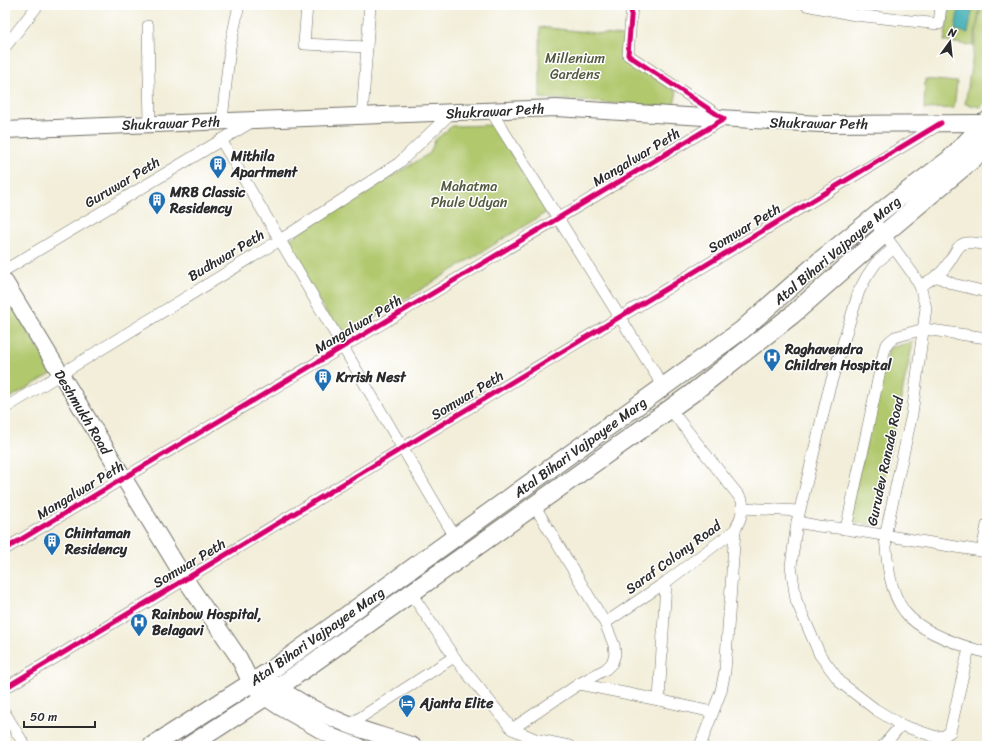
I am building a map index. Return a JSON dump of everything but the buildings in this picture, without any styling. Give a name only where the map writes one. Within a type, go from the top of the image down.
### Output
[{"type":"main road","name":"Atal Bihari Vajpayee Marg","points":[[152,746],[257,680],[742,330],[821,260],[949,160],[986,123]]},
{"type":"main road","name":"Atal Bihari Vajpayee Marg","points":[[189,746],[271,692],[670,409],[889,240],[987,144]]},
{"type":"street","points":[[5,47],[38,5]]},
{"type":"street","points":[[222,120],[230,46],[239,5]]},
{"type":"street","points":[[307,5],[304,44],[367,47]]},
{"type":"street","points":[[362,116],[370,5]]},
{"type":"street","points":[[632,5],[628,55],[724,119]]},
{"type":"street","points":[[806,5],[856,10],[939,24],[941,5]]},
{"type":"street","points":[[148,26],[150,124]]},
{"type":"street","name":"Shukrawar Peth","points":[[5,130],[222,120],[451,113],[556,108],[820,124],[986,123]]},
{"type":"street","points":[[491,111],[663,386]]},
{"type":"street","name":"Budhwar Peth","points":[[5,408],[280,240],[399,163],[451,113]]},
{"type":"street","name":"Mangalwar Peth","points":[[5,549],[724,119]]},
{"type":"street","name":"Guruwar Peth","points":[[5,270],[254,120]]},
{"type":"street","name":"Somwar Peth","points":[[5,688],[941,124]]},
{"type":"street","points":[[221,140],[455,537]]},
{"type":"street","name":"Gurudev Ranade Road","points":[[873,219],[920,286],[926,308],[912,414],[885,536],[886,553],[892,586],[905,612],[920,625],[969,648],[987,652]]},
{"type":"street","points":[[889,240],[876,264],[867,276],[860,291],[829,389],[798,516],[791,566],[796,600],[820,655],[841,683],[875,709],[901,725],[936,737],[944,736],[950,732],[969,648]]},
{"type":"street","points":[[920,286],[942,271],[959,246],[966,242],[987,245]]},
{"type":"street","points":[[936,276],[953,284],[987,292]]},
{"type":"street","name":"Deshmukh Road","points":[[5,282],[185,579],[239,658],[257,680]]},
{"type":"street","points":[[846,530],[885,347],[895,337],[924,329],[987,338]]},
{"type":"street","points":[[670,409],[742,500],[743,508],[798,516],[818,526],[985,552],[987,524]]},
{"type":"street","points":[[512,729],[579,684],[606,669],[612,663],[615,654],[614,645],[605,623],[534,505]]},
{"type":"street","name":"Saraf Colony Road","points":[[605,623],[666,582],[735,530],[740,521],[743,508]]},
{"type":"street","points":[[700,746],[721,691],[725,671],[735,530]]},
{"type":"street","points":[[659,700],[666,582]]},
{"type":"street","points":[[412,593],[454,657],[512,729],[535,739],[569,746]]},
{"type":"street","points":[[348,725],[454,657]]},
{"type":"street","points":[[257,680],[333,737],[358,746]]},
{"type":"street","points":[[579,684],[712,712]]},
{"type":"street","points":[[271,692],[314,709],[348,725],[413,746]]},
{"type":"street","points":[[5,713],[25,746]]},
{"type":"street","points":[[883,746],[901,725]]},
{"type":"green space","points":[[950,5],[980,5],[973,46],[944,41]]},
{"type":"green space","points":[[981,5],[987,5],[987,98],[981,107],[965,104]]},
{"type":"green space","name":"Millenium Gardens","points":[[540,27],[624,36],[623,57],[677,92],[673,108],[540,98]]},
{"type":"green space","points":[[925,79],[957,82],[954,108],[924,109]]},
{"type":"green space","name":"Mahatma Phule Udyan","points":[[493,125],[547,212],[342,338],[283,243],[430,153],[435,140],[452,126]]},
{"type":"green space","points":[[5,293],[53,373],[5,401]]},
{"type":"green space","points":[[913,342],[874,525],[847,522],[889,348]]},
{"type":"water","points":[[959,5],[973,5],[968,33],[955,30]]},
{"type":"cycle path","points":[[5,549],[724,119],[628,55],[632,5]]},
{"type":"cycle path","points":[[5,688],[941,123]]},
{"type":"place","name":"Mithila Apartment","points":[[218,179]]},
{"type":"place","name":"MRB Classic Residency","points":[[157,215]]},
{"type":"place","name":"Raghavendra Children Hospital","points":[[772,372]]},
{"type":"place","name":"Krrish Nest","points":[[323,392]]},
{"type":"place","name":"Chintaman Residency","points":[[52,556]]},
{"type":"place","name":"Rainbow Hospital, Belagavi","points":[[139,637]]},
{"type":"place","name":"Ajanta Elite","points":[[407,718]]}]
